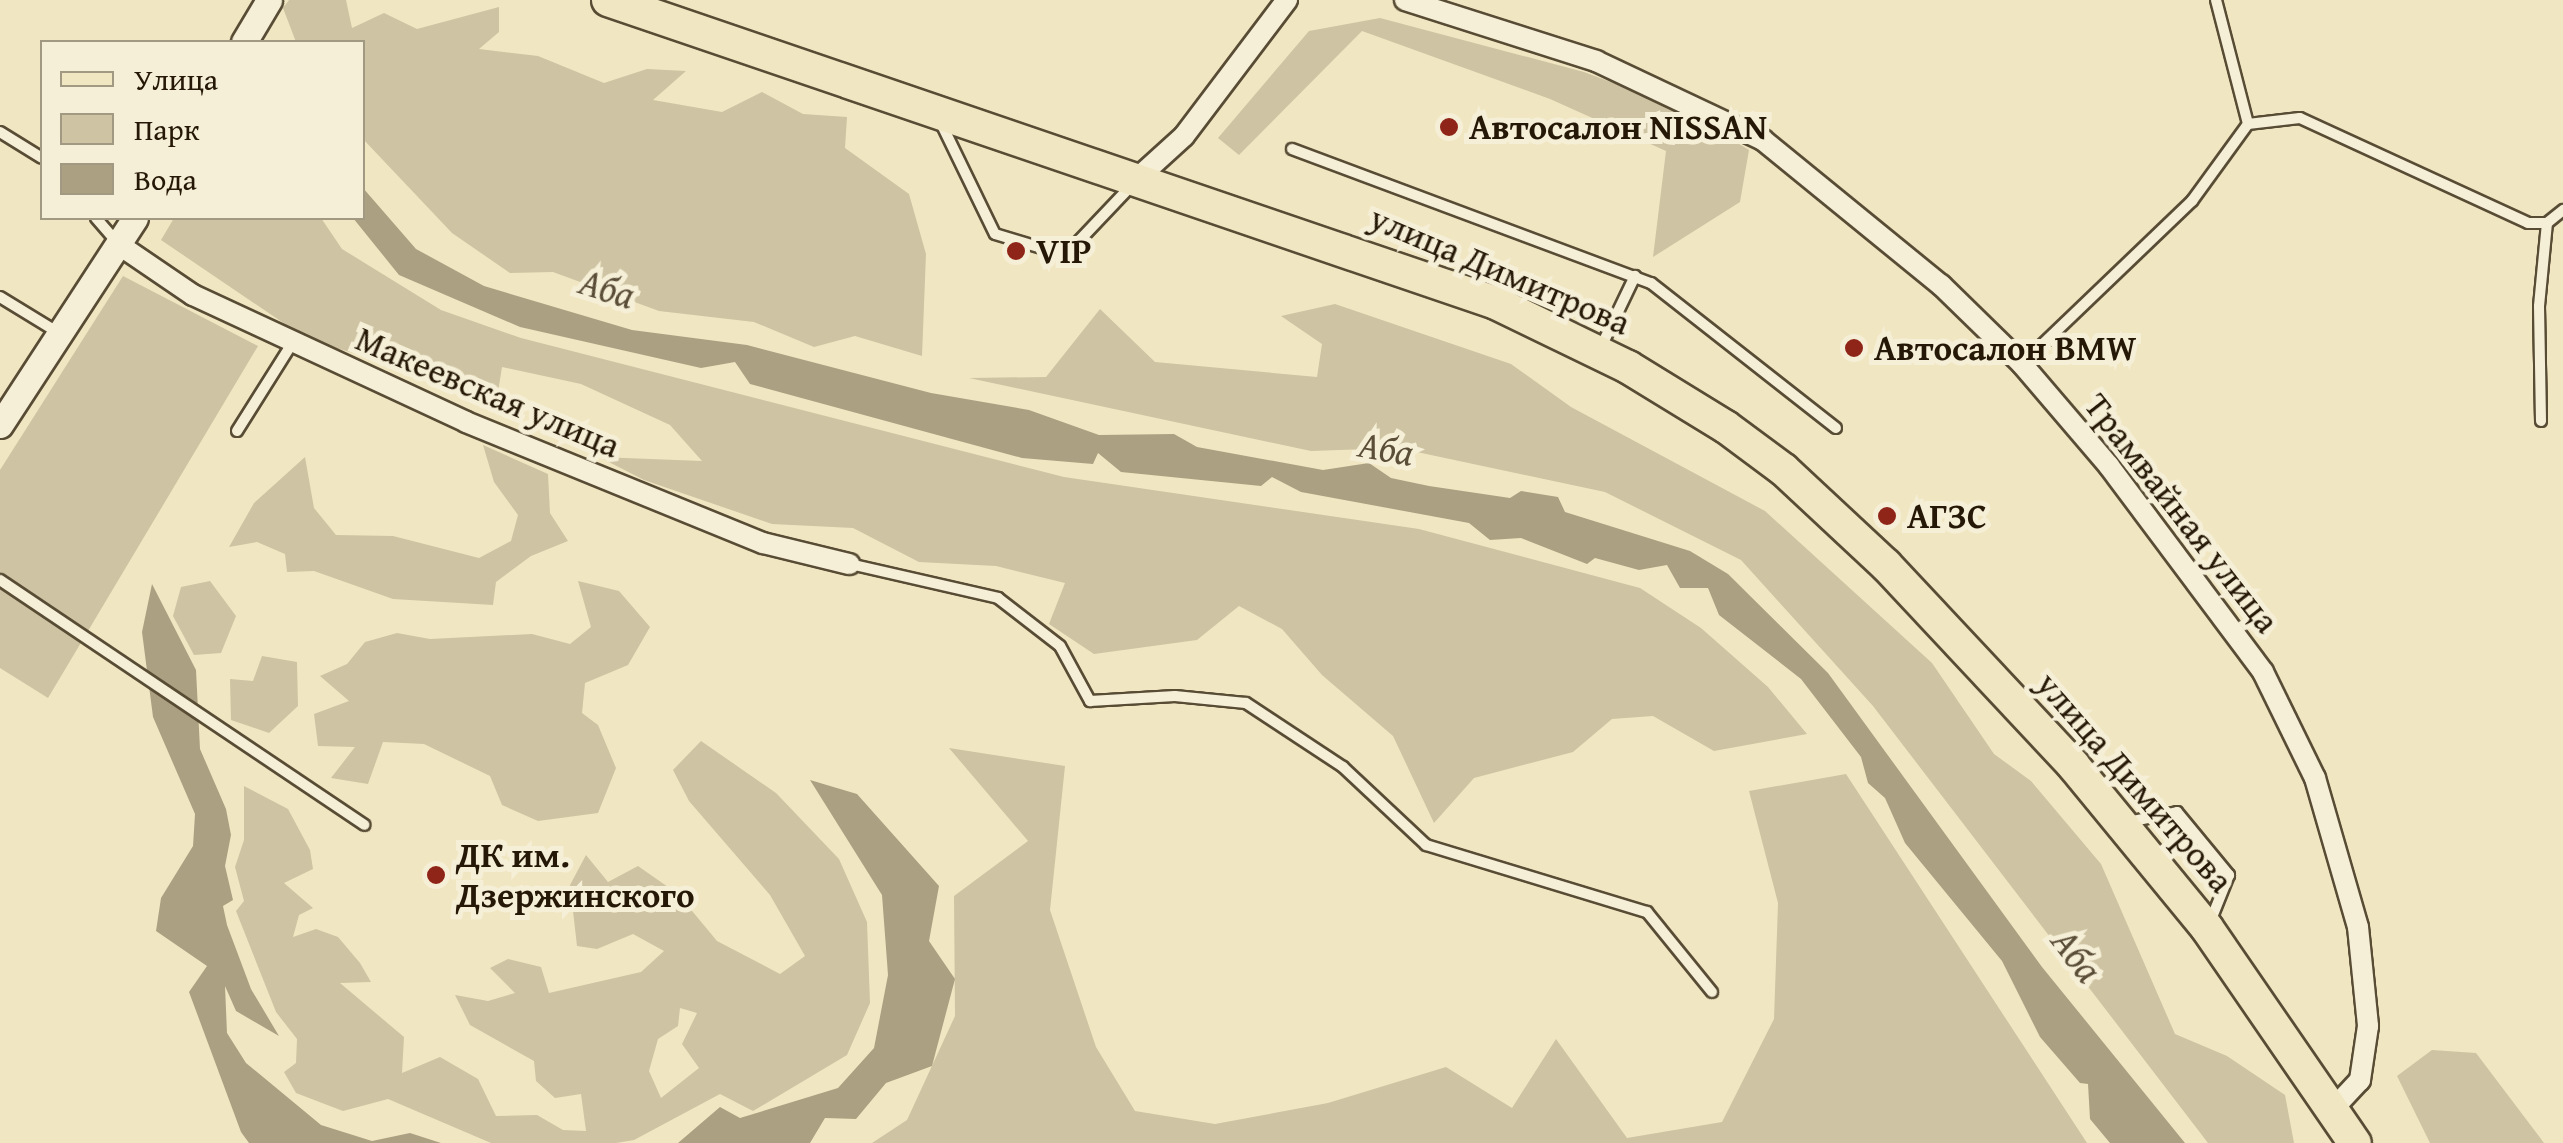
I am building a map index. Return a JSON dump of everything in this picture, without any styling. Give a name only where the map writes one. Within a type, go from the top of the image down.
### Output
[{"type":"main road","name":"улица Димитрова","points":[[608,0],[937,113],[1140,176],[1496,303],[1598,352],[1784,470],[1886,565],[2120,824],[2208,928],[2355,1143]]},
{"type":"street","points":[[245,40],[269,0]]},
{"type":"street","points":[[1140,176],[1184,136],[1289,0]]},
{"type":"street","name":"Трамвайная улица","points":[[1405,0],[1596,61],[1763,140],[1844,200],[2022,364],[2183,558],[2264,672],[2315,778],[2358,927],[2368,1026],[2360,1080],[2332,1110]]},
{"type":"street","points":[[0,425],[134,220]]},
{"type":"street","name":"Макеевская улица","points":[[118,244],[192,295],[466,422],[763,543],[848,564]]},
{"type":"lane","points":[[2216,0],[2248,124]]},
{"type":"lane","points":[[937,113],[981,216],[995,234],[1010,239],[1058,253],[1076,244],[1140,176]]},
{"type":"lane","points":[[2022,364],[2192,202],[2248,124],[2300,118],[2528,224],[2547,223],[2563,210]]},
{"type":"lane","points":[[0,132],[40,157]]},
{"type":"lane","points":[[1292,149],[1635,276],[1836,428]]},
{"type":"lane","points":[[98,220],[118,244]]},
{"type":"lane","points":[[2541,421],[2539,306],[2547,223]]},
{"type":"lane","points":[[1598,352],[1635,276]]},
{"type":"lane","points":[[0,298],[60,334]]},
{"type":"lane","points":[[237,431],[294,342]]},
{"type":"lane","points":[[848,564],[998,598],[1060,646],[1090,701],[1175,696],[1246,703],[1343,767],[1426,845],[1647,912],[1712,992]]},
{"type":"lane","points":[[0,580],[134,676],[364,825]]},
{"type":"lane","points":[[2120,824],[2177,812],[2229,875],[2208,928]]},
{"type":"green space","points":[[289,0],[346,0],[352,28],[384,13],[417,29],[499,7],[499,32],[479,49],[538,56],[604,83],[647,69],[686,71],[653,100],[722,112],[762,92],[803,114],[847,117],[845,148],[909,194],[926,254],[922,356],[855,336],[814,347],[754,322],[659,311],[553,272],[510,273],[452,233],[365,141],[365,40],[295,40],[283,8]]},
{"type":"green space","points":[[1380,18],[1584,72],[1680,108],[1749,150],[1740,202],[1653,257],[1666,151],[1550,99],[1362,31],[1239,155],[1218,138],[1309,31]]},
{"type":"green space","points":[[173,220],[322,220],[342,249],[441,310],[521,338],[1064,477],[1419,529],[1640,588],[1701,628],[1768,687],[1807,734],[1714,751],[1653,716],[1612,719],[1573,752],[1474,778],[1434,823],[1393,736],[1322,675],[1282,629],[1239,606],[1197,640],[1094,654],[1049,624],[1065,583],[996,566],[919,562],[853,528],[772,524],[644,480],[599,457],[702,461],[670,425],[581,384],[502,367],[495,411],[402,368],[307,339],[161,240]]},
{"type":"green space","points":[[123,276],[258,346],[48,698],[0,668],[0,470]]},
{"type":"green space","points":[[1335,304],[1511,364],[1571,407],[1765,511],[1932,663],[1994,754],[2031,781],[2101,864],[2175,1034],[2227,1056],[2285,1095],[2294,1143],[2208,1143],[1873,706],[1741,560],[1605,492],[1398,448],[1311,451],[969,378],[1046,377],[1100,309],[1155,362],[1317,377],[1322,344],[1281,316]]},
{"type":"green space","points":[[483,445],[548,474],[550,513],[568,541],[531,556],[496,582],[493,605],[393,599],[314,571],[287,572],[285,554],[257,542],[229,547],[254,503],[305,457],[314,508],[336,535],[393,536],[479,558],[511,541],[518,515],[494,482]]},
{"type":"green space","points":[[210,581],[236,616],[221,653],[194,655],[173,616],[181,587]]},
{"type":"green space","points":[[578,581],[619,591],[650,627],[628,665],[585,683],[582,713],[598,725],[616,768],[598,813],[538,821],[502,805],[490,776],[424,744],[383,742],[368,784],[331,778],[355,747],[318,746],[314,714],[349,701],[320,676],[347,664],[365,642],[397,633],[430,639],[532,634],[570,644],[591,627]]},
{"type":"green space","points":[[262,656],[297,662],[298,706],[269,733],[231,720],[230,679],[253,681]]},
{"type":"green space","points":[[701,741],[776,793],[839,859],[867,922],[870,1003],[847,1055],[753,1111],[720,1094],[634,1140],[616,1143],[491,1143],[388,1099],[343,1111],[296,1093],[284,1072],[296,1063],[297,1039],[276,1012],[236,911],[244,901],[235,867],[244,840],[244,786],[288,809],[310,850],[313,869],[284,883],[313,908],[299,915],[293,937],[316,929],[338,937],[360,963],[371,982],[340,983],[404,1037],[402,1073],[440,1057],[478,1079],[496,1116],[537,1115],[563,1130],[586,1131],[581,1094],[555,1098],[536,1081],[534,1061],[470,1025],[455,995],[488,1001],[515,993],[490,968],[508,959],[541,967],[549,993],[641,972],[664,951],[633,934],[597,949],[577,946],[570,885],[586,855],[608,882],[638,866],[678,894],[717,941],[780,974],[805,956],[770,895],[689,801],[673,770]],"holes":[[[680,1008],[697,1013],[682,1044],[699,1068],[661,1098],[649,1071],[658,1039],[678,1026]]]},
{"type":"green space","points":[[949,748],[1065,766],[1050,910],[1096,1047],[1135,1111],[1215,1124],[1328,1103],[1446,1067],[1512,1108],[1556,1039],[1627,1138],[1722,1122],[1774,1019],[1778,903],[1749,791],[1846,774],[2087,1143],[872,1143],[907,1120],[955,1016],[954,896],[1028,841]]},
{"type":"green space","points":[[2432,1050],[2476,1053],[2544,1143],[2430,1143],[2397,1076]]},
{"type":"water","points":[[365,190],[416,249],[484,286],[632,330],[747,345],[931,393],[1029,410],[1099,435],[1174,434],[1197,447],[1323,470],[1369,463],[1391,478],[1429,486],[1510,498],[1521,491],[1558,497],[1565,512],[1690,551],[1728,574],[1828,673],[2042,967],[2185,1143],[2110,1143],[2090,1119],[2088,1084],[2080,1083],[2040,1037],[2002,961],[1905,843],[1885,798],[1868,783],[1861,757],[1801,679],[1719,615],[1708,588],[1680,588],[1667,565],[1639,570],[1595,558],[1587,564],[1521,538],[1490,540],[1469,523],[1301,492],[1272,477],[1261,486],[1121,472],[1098,453],[1093,464],[1022,458],[750,384],[735,362],[701,368],[520,327],[399,275],[355,220],[365,220]]},
{"type":"water","points":[[152,584],[196,670],[200,749],[226,809],[231,835],[225,866],[233,900],[223,906],[227,925],[251,989],[279,1036],[236,1011],[225,986],[227,1033],[246,1063],[321,1125],[372,1141],[410,1133],[441,1143],[249,1143],[241,1132],[189,992],[207,966],[156,931],[161,898],[193,846],[195,814],[153,717],[142,632]]},
{"type":"water","points":[[810,780],[857,794],[939,886],[929,941],[955,979],[932,1066],[886,1083],[856,1119],[825,1118],[810,1143],[678,1143],[720,1107],[740,1118],[838,1088],[874,1048],[888,975],[882,895]]},
{"type":"place","name":"Автосалон NISSAN","points":[[1449,127]]},
{"type":"place","name":"VIP","points":[[1016,251]]},
{"type":"place","name":"Автосалон BMW","points":[[1854,348]]},
{"type":"place","name":"АГЗС","points":[[1887,516]]},
{"type":"place","name":"ДК им. Дзержинского","points":[[436,875]]},
{"type":"water label","name":"Аба","points":[[607,288]]},
{"type":"water label","name":"Аба","points":[[1386,448]]},
{"type":"water label","name":"Аба","points":[[2077,955]]}]
